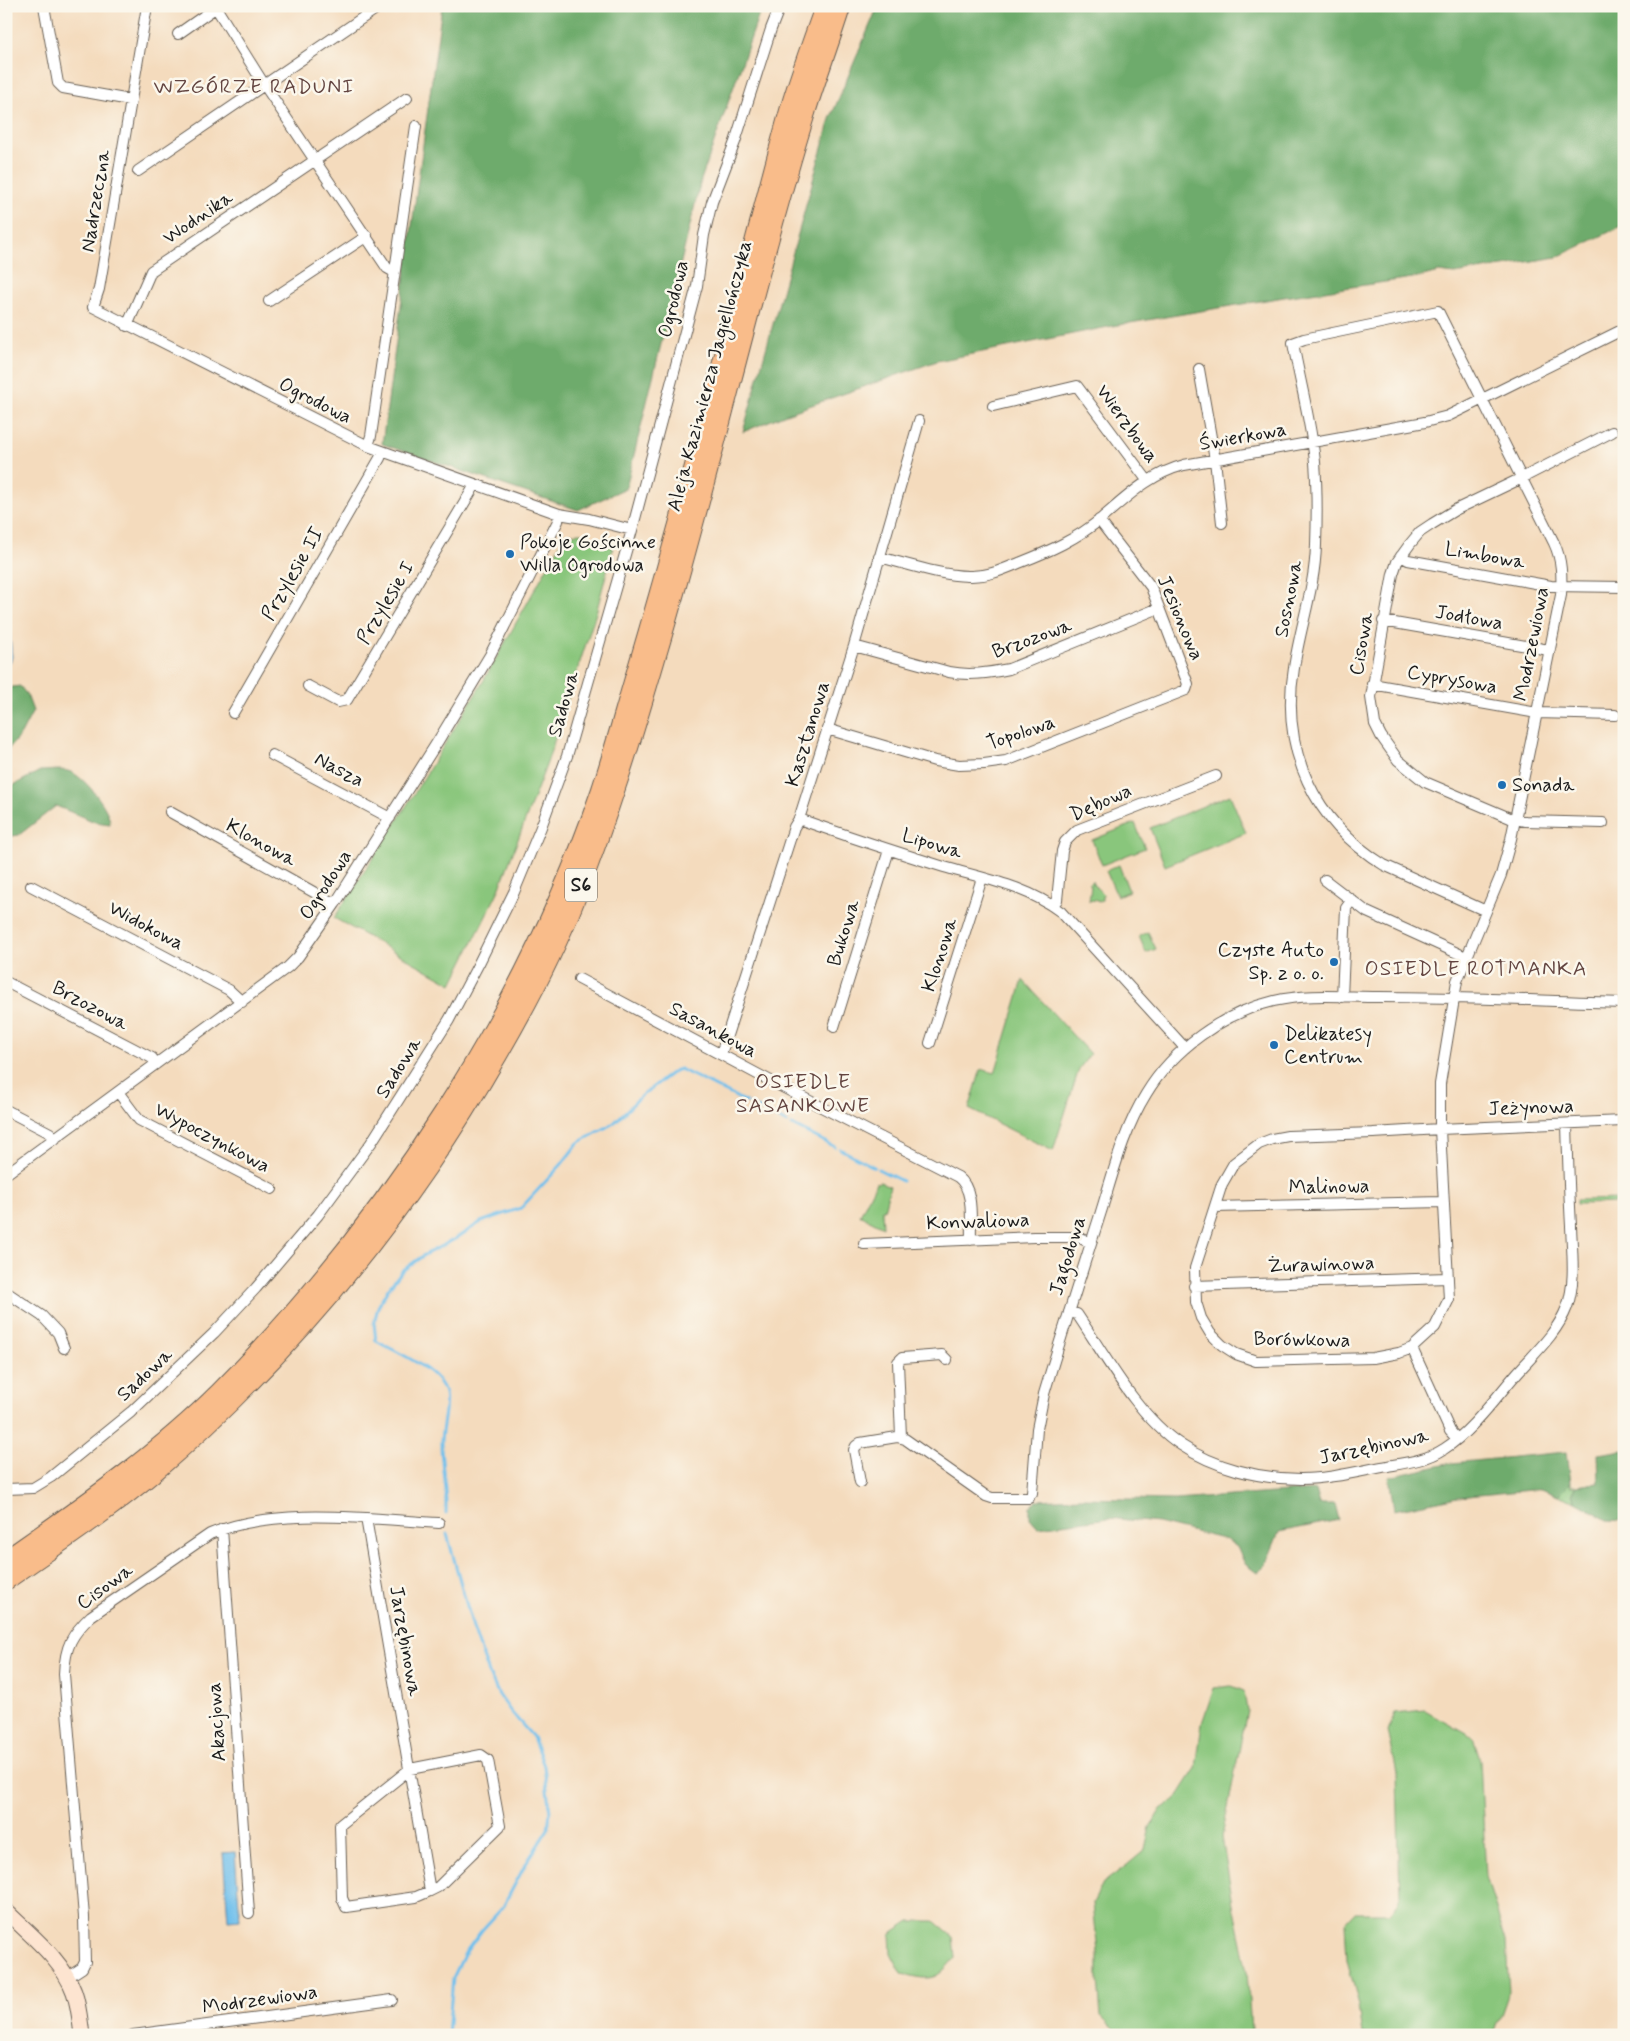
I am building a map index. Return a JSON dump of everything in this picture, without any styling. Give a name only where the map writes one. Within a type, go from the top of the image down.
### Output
[{"type":"highway","name":"Aleja Kazimierza Jagiellończyka","points":[[6,1560],[68,1517],[141,1462],[217,1394],[291,1317],[385,1199],[449,1105],[505,1009],[559,901],[601,791],[658,600],[791,104],[825,6]]},
{"type":"highway","name":"Aleja Kazimierza Jagiellończyka","points":[[6,1580],[80,1529],[152,1473],[227,1406],[304,1326],[402,1204],[464,1113],[524,1009],[575,902],[617,788],[680,576],[806,110],[841,6]]},
{"type":"street","points":[[44,6],[58,83],[63,88],[130,100]]},
{"type":"street","name":"Nadrzeczna","points":[[93,307],[99,289],[147,6]]},
{"type":"street","points":[[138,171],[380,6]]},
{"type":"street","name":"Ogrodowa","points":[[93,307],[127,326],[382,452],[560,514],[589,518],[632,530],[697,286],[704,235],[712,202],[735,142],[765,45],[780,6]]},
{"type":"street","points":[[178,34],[216,7],[265,86],[387,268],[394,272]]},
{"type":"street","name":"Wodnika","points":[[127,326],[151,271],[407,98]]},
{"type":"street","points":[[368,446],[416,126]]},
{"type":"street","points":[[269,301],[367,236]]},
{"type":"street","name":"Modrzewiowa","points":[[1438,311],[1484,399],[1558,551],[1562,570],[1561,586],[1516,819],[1504,865],[1466,957],[1457,981],[1454,998]]},
{"type":"street","name":"Sosnowa","points":[[1438,311],[1304,339],[1293,343],[1315,463],[1316,547],[1310,588],[1293,669],[1293,736],[1300,763],[1309,784],[1325,811],[1344,833],[1371,857],[1400,873],[1486,911]]},
{"type":"street","name":"Świerkowa","points":[[879,557],[956,575],[985,576],[1052,550],[1078,537],[1147,480],[1174,468],[1425,422],[1448,416],[1624,329]]},
{"type":"street","points":[[1199,369],[1215,460],[1222,523]]},
{"type":"street","name":"Wierzbowa","points":[[993,406],[1077,386],[1147,480]]},
{"type":"street","name":"Kasztanowa","points":[[721,1054],[794,827],[799,820],[854,646],[919,421]]},
{"type":"street","name":"Cisowa","points":[[1603,823],[1516,819],[1425,782],[1398,760],[1381,736],[1375,724],[1372,708],[1372,684],[1392,574],[1401,556],[1420,532],[1454,510],[1612,432]]},
{"type":"street","name":"Przylesie II","points":[[233,713],[382,452]]},
{"type":"street","name":"Przylesie I","points":[[308,686],[338,702],[347,700],[476,485]]},
{"type":"street","name":"Ogrodowa","points":[[6,1174],[242,1002],[288,967],[298,957],[335,904],[390,818],[490,655],[560,514]]},
{"type":"street","name":"Jesionowa","points":[[1099,520],[1147,580],[1188,684]]},
{"type":"street","name":"Sadowa","points":[[6,1489],[33,1488],[51,1477],[130,1412],[214,1334],[289,1251],[371,1144],[450,1020],[514,892],[541,827],[567,756],[632,530]]},
{"type":"street","name":"Limbowa","points":[[1401,556],[1408,560],[1551,586],[1624,587]]},
{"type":"street","name":"Brzozowa","points":[[854,646],[949,672],[983,674],[1009,670],[1159,608]]},
{"type":"street","name":"Jodłowa","points":[[1383,621],[1549,650]]},
{"type":"street","name":"Topolowa","points":[[827,729],[935,761],[959,765],[995,763],[1016,757],[1186,690],[1188,684]]},
{"type":"street","name":"Cyprysowa","points":[[1372,684],[1537,713],[1615,715]]},
{"type":"street","name":"Nasza","points":[[272,755],[390,818]]},
{"type":"street","name":"Dębowa","points":[[1052,906],[1057,900],[1063,846],[1077,830],[1216,776]]},
{"type":"street","name":"Klonowa","points":[[170,812],[335,904]]},
{"type":"street","name":"Lipowa","points":[[799,820],[889,850],[1022,890],[1052,906],[1061,912],[1185,1048]]},
{"type":"street","name":"Bukowa","points":[[834,1027],[889,850]]},
{"type":"street","name":"Klonowa","points":[[930,1043],[982,878]]},
{"type":"street","points":[[1325,880],[1367,912],[1466,957]]},
{"type":"street","name":"Widokowa","points":[[31,886],[230,990],[242,1002]]},
{"type":"street","points":[[1342,997],[1346,908],[1352,900]]},
{"type":"street","name":"Sasankowa","points":[[579,979],[958,1176],[965,1183],[968,1191],[971,1240]]},
{"type":"street","name":"Brzozowa","points":[[6,982],[152,1058],[156,1064]]},
{"type":"street","name":"Jagodowa","points":[[901,1437],[986,1496],[992,1498],[1031,1496],[1036,1429],[1044,1394],[1120,1152],[1135,1114],[1160,1074],[1185,1048],[1226,1019],[1264,1004],[1301,997],[1454,998],[1624,1003]]},
{"type":"street","name":"Borówkowa","points":[[1440,1129],[1288,1136],[1259,1144],[1234,1163],[1222,1184],[1195,1268],[1194,1286],[1196,1302],[1201,1318],[1210,1333],[1229,1350],[1256,1361],[1373,1358],[1399,1353],[1412,1348],[1435,1327],[1448,1299],[1440,1129],[1440,1084],[1454,998]]},
{"type":"street","name":"Wypoczynkowa","points":[[118,1092],[139,1120],[272,1189]]},
{"type":"street","points":[[6,1110],[50,1132],[55,1138]]},
{"type":"street","name":"Jeżynowa","points":[[1440,1129],[1623,1121]]},
{"type":"street","name":"Jarzębinowa","points":[[1069,1312],[1077,1314],[1138,1404],[1153,1421],[1180,1445],[1222,1466],[1248,1474],[1302,1479],[1332,1476],[1415,1461],[1433,1455],[1458,1440],[1548,1338],[1567,1306],[1573,1274],[1567,1124]]},
{"type":"street","name":"Malinowa","points":[[1215,1207],[1444,1202]]},
{"type":"street","name":"Konwaliowa","points":[[864,1244],[1078,1237],[1091,1243]]},
{"type":"street","name":"Żurawinowa","points":[[1194,1286],[1448,1278]]},
{"type":"street","points":[[6,1292],[42,1316],[58,1333],[64,1348]]},
{"type":"street","points":[[1412,1348],[1450,1431],[1458,1440]]},
{"type":"street","points":[[860,1482],[854,1450],[856,1446],[860,1443],[901,1437],[898,1362],[902,1358],[942,1355],[947,1360]]},
{"type":"street","name":"Cisowa","points":[[68,1977],[82,1968],[86,1954],[64,1674],[67,1647],[78,1628],[91,1616],[210,1534],[222,1529],[276,1518],[366,1518],[439,1523]]},
{"type":"street","name":"Jarzębinowa","points":[[366,1518],[430,1892]]},
{"type":"street","name":"Akacjowa","points":[[222,1529],[249,1913]]},
{"type":"street","points":[[481,1755],[488,1760],[500,1826],[438,1887],[430,1892],[416,1897],[346,1907],[342,1898],[340,1825],[410,1769],[481,1755]]},
{"type":"street","points":[[6,1911],[52,1956],[68,1977],[78,2003],[82,2035]]},
{"type":"street","name":"Modrzewiowa","points":[[133,2035],[392,2000]]},
{"type":"green space","points":[[442,6],[762,6],[701,180],[626,488],[578,510],[382,444]]},
{"type":"green space","points":[[878,6],[1624,6],[1624,225],[1557,257],[1454,274],[1439,272],[1419,277],[1284,297],[1118,325],[937,361],[786,414],[743,432],[830,119]]},
{"type":"green space","points":[[581,533],[613,548],[596,613],[547,763],[498,892],[452,984],[334,918],[480,687],[566,534]]},
{"type":"green space","points":[[20,686],[27,695],[33,711],[21,734],[6,752],[6,688]]},
{"type":"green space","points":[[40,771],[68,771],[81,778],[101,801],[110,824],[95,822],[56,806],[19,835],[6,837],[6,784],[12,786]]},
{"type":"green space","points":[[1230,795],[1246,833],[1165,866],[1150,828]]},
{"type":"green space","points":[[1135,823],[1145,848],[1102,865],[1092,840]]},
{"type":"green space","points":[[1119,865],[1129,891],[1117,896],[1106,871]]},
{"type":"green space","points":[[1092,881],[1104,895],[1099,902],[1089,901],[1091,886],[1089,883]]},
{"type":"green space","points":[[1148,932],[1156,949],[1146,953],[1139,936]]},
{"type":"green space","points":[[1023,980],[1090,1054],[1079,1069],[1053,1151],[969,1109],[981,1069],[995,1073]]},
{"type":"green space","points":[[880,1182],[890,1186],[884,1210],[882,1210],[883,1227],[860,1215],[876,1183]]},
{"type":"green space","points":[[1624,1199],[1624,1203],[1576,1204],[1576,1200]]},
{"type":"green space","points":[[1624,1450],[1624,1521],[1608,1520],[1576,1502],[1573,1494],[1575,1486],[1599,1483],[1598,1454]]},
{"type":"green space","points":[[1566,1452],[1570,1483],[1558,1495],[1541,1489],[1458,1497],[1394,1510],[1389,1477],[1452,1463]]},
{"type":"green space","points":[[1570,1483],[1570,1486],[1575,1486],[1573,1494],[1576,1502],[1558,1495]]},
{"type":"green space","points":[[1315,1490],[1319,1504],[1335,1504],[1339,1520],[1279,1532],[1265,1566],[1257,1573],[1245,1564],[1237,1547],[1227,1540],[1158,1523],[1109,1518],[1038,1527],[1030,1518],[1030,1507],[1036,1500],[1080,1498],[1175,1500]]},
{"type":"green space","points":[[1231,1686],[1244,1691],[1247,1711],[1222,1837],[1247,1972],[1251,2030],[1246,2035],[1120,2035],[1101,2016],[1093,1903],[1103,1883],[1145,1850],[1150,1827],[1161,1809],[1176,1799],[1196,1768],[1202,1723],[1214,1688]]},
{"type":"green space","points":[[1425,1710],[1473,1737],[1480,1760],[1486,1877],[1506,1941],[1509,1992],[1494,2035],[1363,2035],[1359,2005],[1347,1960],[1345,1923],[1354,1913],[1390,1913],[1400,1899],[1397,1773],[1388,1731],[1395,1713]]},
{"type":"green space","points":[[910,1921],[934,1921],[953,1937],[955,1957],[938,1975],[920,1978],[902,1974],[891,1953],[890,1934]]},
{"type":"water","points":[[6,593],[12,657],[6,673]]},
{"type":"water","points":[[235,1852],[240,1920],[228,1921],[223,1853]]},
{"type":"waterway","points":[[446,1513],[441,1443],[446,1405],[445,1393],[435,1377],[426,1369],[376,1341],[374,1323],[378,1307],[388,1289],[402,1271],[424,1255],[455,1239],[481,1222],[521,1208],[561,1165],[578,1143],[614,1123],[641,1096],[674,1071],[680,1069],[746,1102]]},
{"type":"waterway","points":[[750,1104],[787,1123]]},
{"type":"waterway","points":[[792,1125],[835,1147]]},
{"type":"waterway","points":[[840,1149],[874,1167]]},
{"type":"waterway","points":[[878,1169],[902,1181]]},
{"type":"waterway","points":[[447,1534],[474,1631],[490,1676],[499,1695],[533,1737],[544,1766],[550,1812],[548,1829],[524,1867],[503,1907],[482,1930],[465,1953]]},
{"type":"waterway","points":[[448,2035],[453,1978],[464,1955]]},
{"type":"place","name":"Pokoje Gościnne Willa Ogrodowa","points":[[510,554]]},
{"type":"place","name":"Sonada","points":[[1502,785]]},
{"type":"place","name":"Czyste Auto Sp. z o. o.","points":[[1334,962]]},
{"type":"place","name":"Delikatesy Centrum","points":[[1274,1045]]},
{"type":"district","name":"WZGÓRZE RADUNI","points":[[254,87]]},
{"type":"district","name":"OSIEDLE ROTMANKA","points":[[1476,969]]},
{"type":"district","name":"OSIEDLE SASANKOWE","points":[[803,1094]]}]
